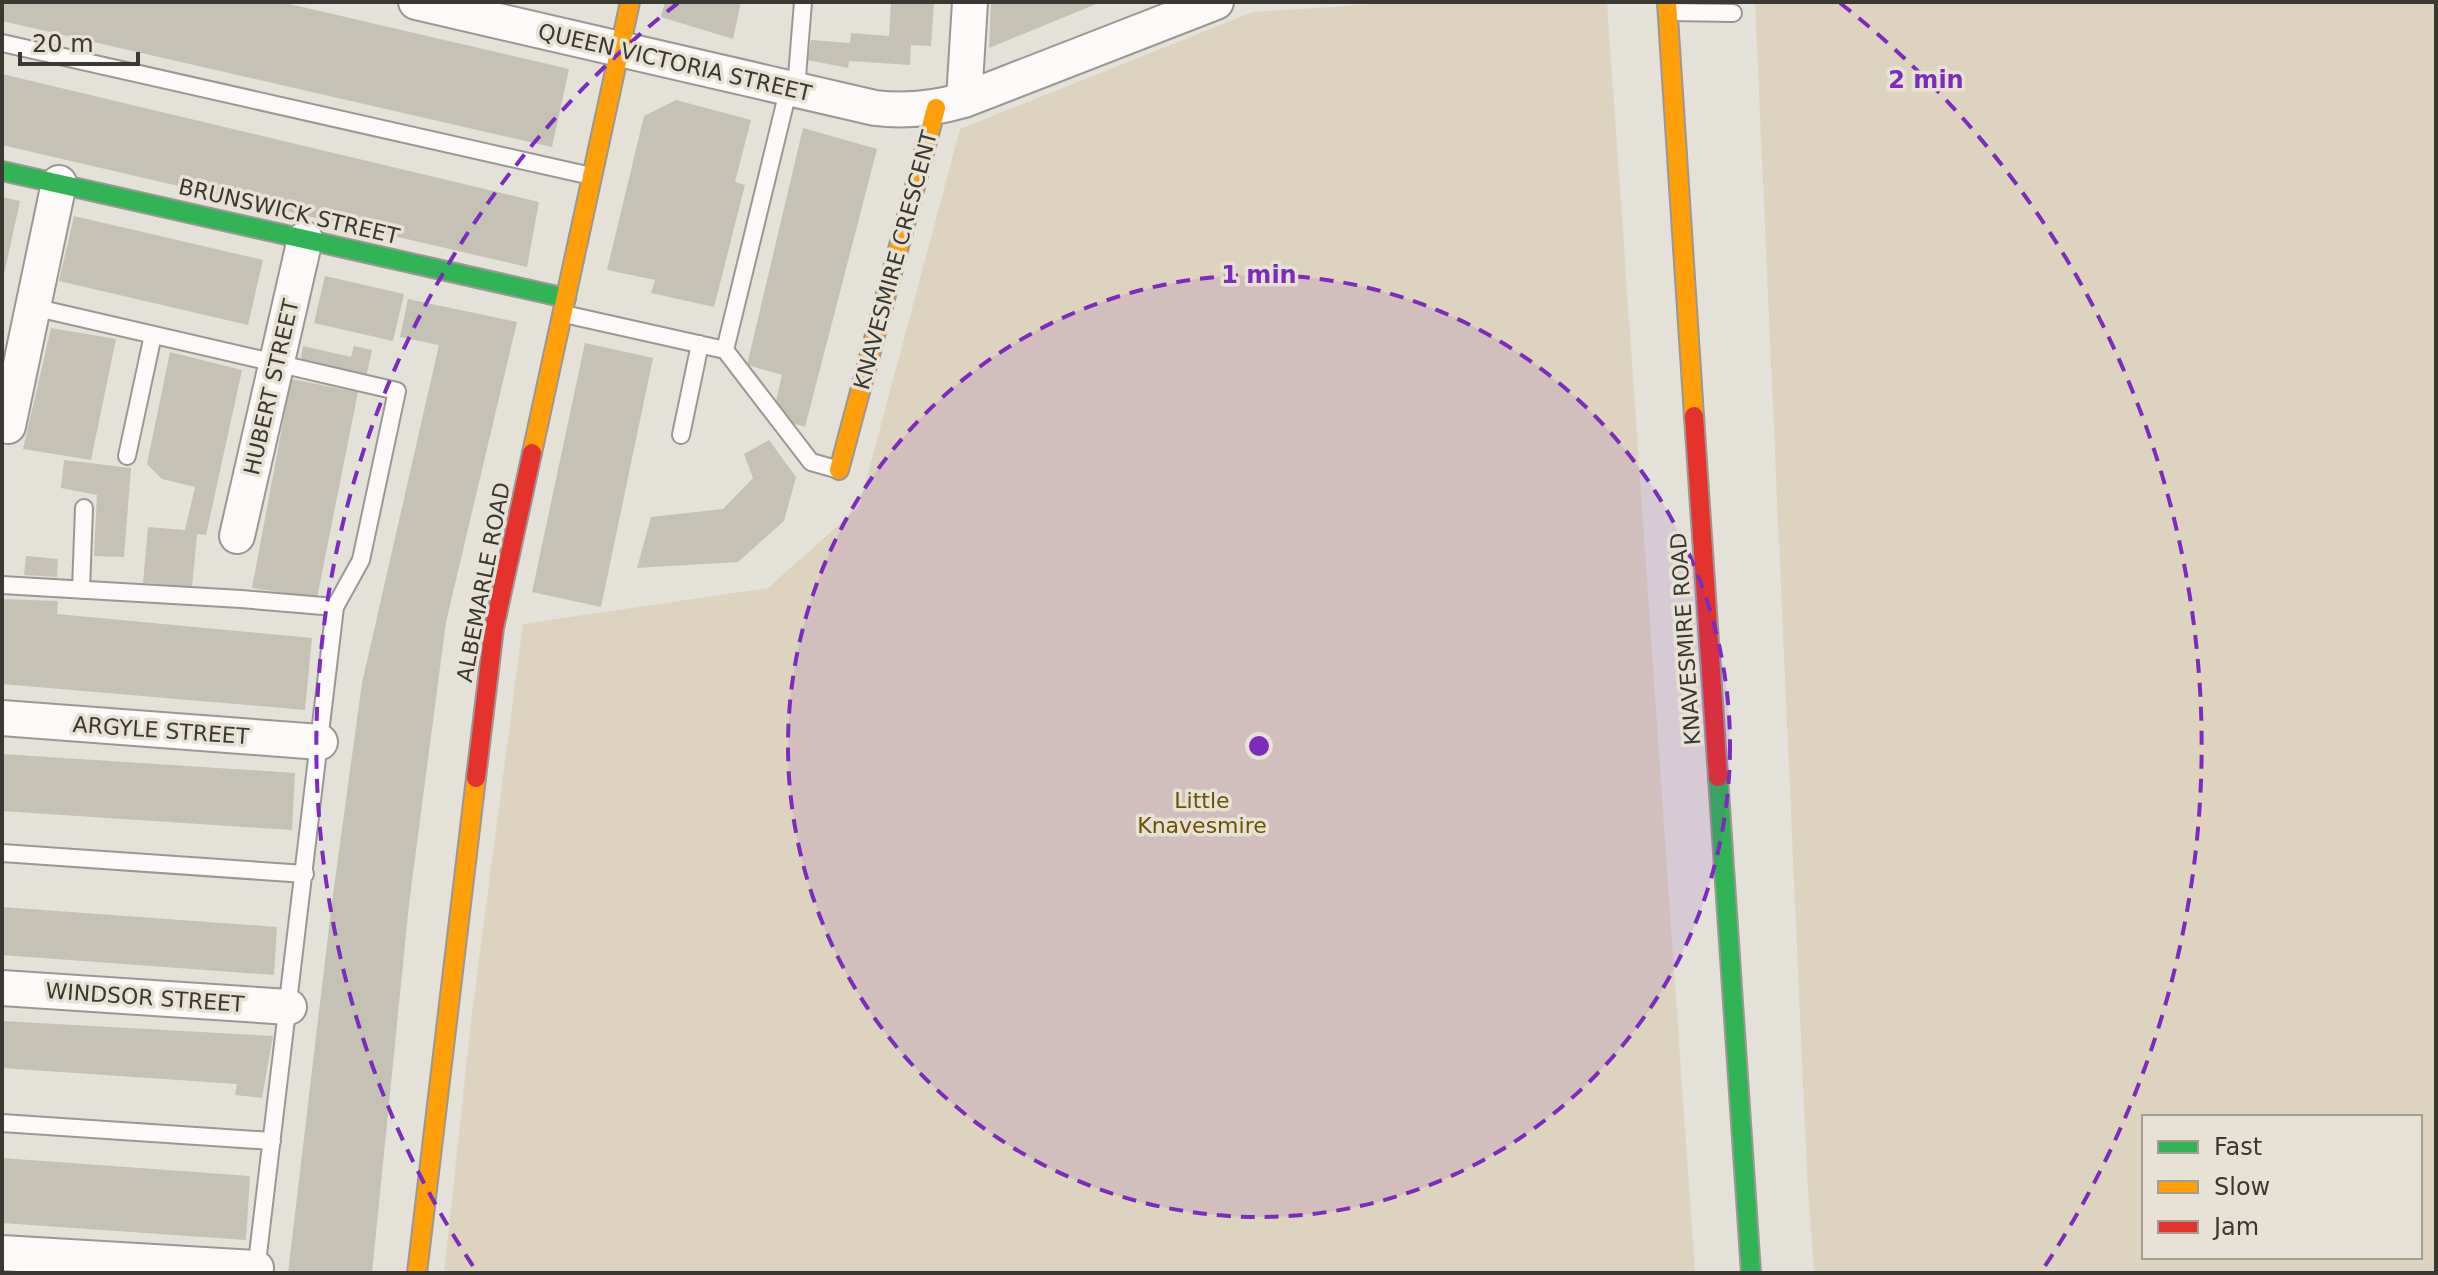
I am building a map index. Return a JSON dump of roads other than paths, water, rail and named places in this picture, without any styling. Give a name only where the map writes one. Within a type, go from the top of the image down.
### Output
[{"type":"street","name":"QUEEN VICTORIA STREET","points":[[416,2],[875,108],[903,111],[950,104]]},
{"type":"street","name":"ALBEMARLE ROAD","points":[[417,1273],[494,628],[630,2]]},
{"type":"street","points":[[950,104],[970,2]]},
{"type":"street","points":[[950,104],[1216,2]]},
{"type":"street","name":"KNAVESMIRE ROAD","points":[[1667,7],[1751,1273]]},
{"type":"street","name":"KNAVESMIRE CRESCENT","points":[[839,470],[950,104]]},
{"type":"street","name":"BRUNSWICK STREET","points":[[2,171],[305,239],[564,306]]},
{"type":"street","points":[[8,426],[59,183]]},
{"type":"street","name":"HUBERT STREET","points":[[237,536],[305,239]]},
{"type":"street","name":"ARGYLE STREET","points":[[2,718],[320,742]]},
{"type":"street","name":"WINDSOR STREET","points":[[2,988],[289,1007]]},
{"type":"street","points":[[2,1253],[256,1270]]},
{"type":"lane","points":[[725,350],[793,88],[803,2]]},
{"type":"lane","points":[[1667,7],[1733,13]]},
{"type":"lane","points":[[2,43],[592,176]]},
{"type":"lane","points":[[564,306],[725,350],[811,462],[839,470]]},
{"type":"lane","points":[[33,307],[397,391],[361,560],[335,607],[256,1270]]},
{"type":"lane","points":[[127,456],[153,335]]},
{"type":"lane","points":[[681,435],[700,344]]},
{"type":"lane","points":[[81,590],[84,508]]},
{"type":"lane","points":[[2,585],[335,607]]},
{"type":"lane","points":[[2,853],[305,874]]},
{"type":"lane","points":[[2,1123],[272,1141]]},
{"type":"park label","name":"Little Knavesmire","points":[[1202,812]]}]
